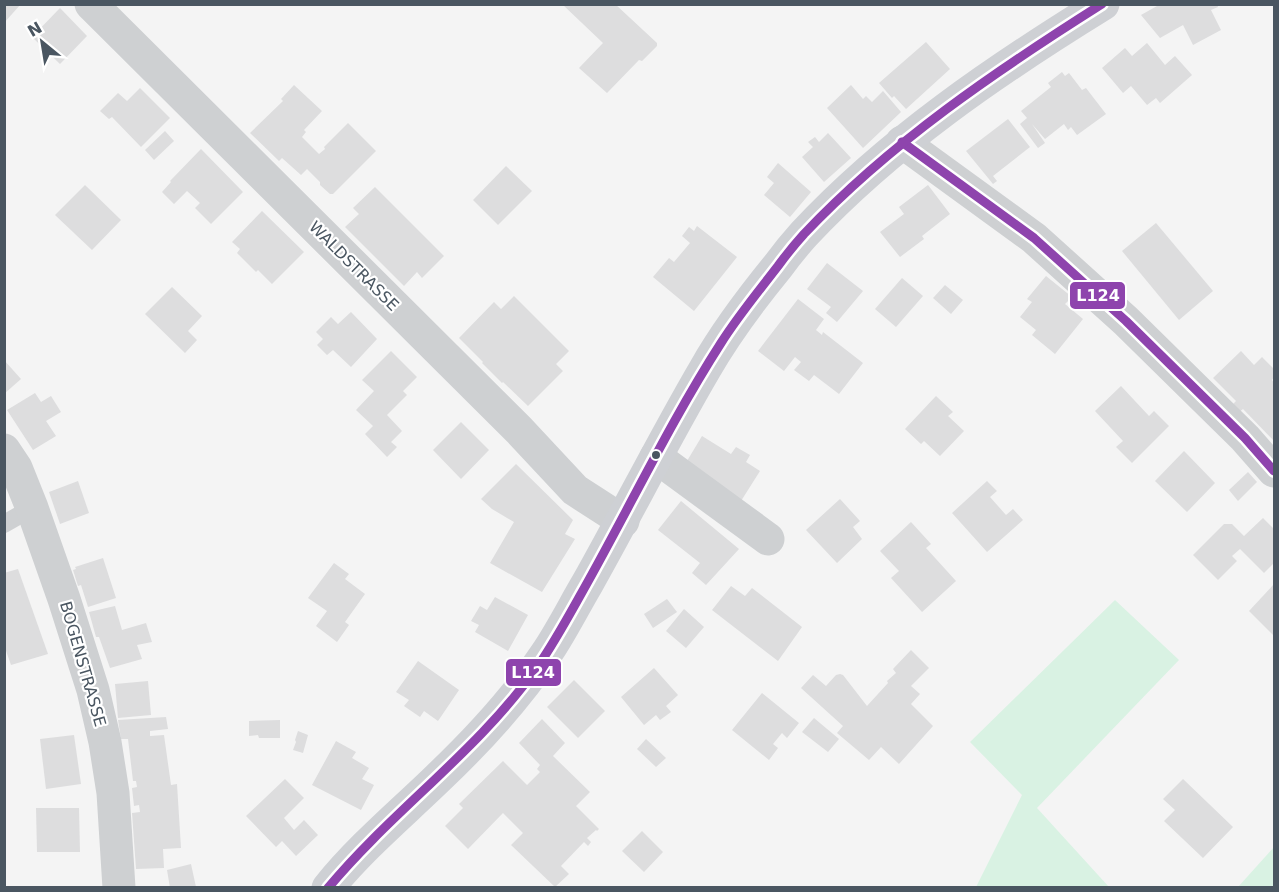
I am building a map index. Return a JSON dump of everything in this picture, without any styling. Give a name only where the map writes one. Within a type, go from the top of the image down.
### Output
[{"type":"street","name":"WALDSTRASSE","points":[[91,4],[519,430],[575,490],[622,521]]},
{"type":"street","points":[[334,885],[383,830],[482,735],[518,692],[548,650],[622,521],[705,368],[751,299],[803,235],[851,187],[902,142],[988,79],[1103,4]]},
{"type":"street","points":[[902,142],[1034,238],[1126,321],[1245,438],[1275,471]]},
{"type":"street","name":"BOGENSTRASSE","points":[[4,450],[16,468],[18,516],[64,599],[93,690],[105,742],[113,793],[119,888]]},
{"type":"street","points":[[656,457],[768,539]]},
{"type":"green space","points":[[1115,600],[1179,660],[1037,808],[1109,887],[976,887],[1022,795],[970,742]]},
{"type":"green space","points":[[1274,847],[1274,887],[1238,887]]},
{"type":"building","points":[[4,4],[21,4],[4,23]]},
{"type":"building","points":[[562,4],[615,4],[657,43],[657,46],[642,61],[639,60],[607,93],[579,68],[603,43]]},
{"type":"building","points":[[1157,4],[1217,4],[1218,7],[1211,10],[1221,30],[1193,45],[1183,25],[1160,38],[1141,15]]},
{"type":"building","points":[[60,8],[87,36],[60,64],[32,37]]},
{"type":"building","points":[[926,42],[950,69],[906,109],[879,83]]},
{"type":"building","points":[[1147,43],[1165,65],[1175,56],[1192,75],[1160,103],[1156,98],[1147,105],[1131,86],[1123,93],[1102,68],[1125,48],[1132,56]]},
{"type":"building","points":[[1062,72],[1065,76],[1069,73],[1082,90],[1086,88],[1106,114],[1077,135],[1071,127],[1068,130],[1064,124],[1045,139],[1032,124],[1045,143],[1038,148],[1020,124],[1027,118],[1021,111],[1051,87],[1048,83]]},
{"type":"building","points":[[294,85],[322,111],[304,130],[306,132],[302,137],[319,154],[348,123],[376,151],[333,194],[320,185],[320,182],[307,169],[301,175],[282,158],[279,161],[250,133],[283,101],[281,99]]},
{"type":"building","points":[[851,85],[863,99],[866,96],[872,102],[883,91],[901,112],[863,148],[827,108]]},
{"type":"building","points":[[140,88],[170,118],[141,147],[112,117],[109,119],[100,111],[118,93],[127,101]]},
{"type":"building","points":[[1008,119],[1030,147],[993,176],[997,181],[993,184],[966,151]]},
{"type":"building","points":[[165,131],[174,141],[154,160],[145,150]]},
{"type":"building","points":[[828,133],[851,158],[824,182],[802,157],[813,147],[808,142],[815,137],[819,142]]},
{"type":"building","points":[[201,149],[243,192],[211,224],[195,208],[200,203],[187,191],[174,204],[162,192]]},
{"type":"building","points":[[778,163],[811,192],[790,217],[764,195],[774,183],[767,177]]},
{"type":"building","points":[[506,166],[532,191],[498,225],[473,200]]},
{"type":"building","points":[[85,185],[121,220],[92,250],[55,215]]},
{"type":"building","points":[[928,185],[950,214],[922,236],[924,239],[900,257],[880,232],[904,214],[899,207]]},
{"type":"building","points":[[375,187],[444,256],[422,278],[417,272],[404,286],[345,227],[359,214],[353,208]]},
{"type":"building","points":[[262,211],[304,252],[272,284],[237,253],[240,249],[232,242]]},
{"type":"building","points":[[1156,223],[1213,291],[1179,320],[1122,251]]},
{"type":"building","points":[[697,226],[737,257],[694,311],[653,277],[669,258],[674,262],[690,243],[682,236],[689,227],[694,231]]},
{"type":"building","points":[[827,263],[863,291],[837,322],[826,313],[831,307],[807,289]]},
{"type":"building","points":[[1046,276],[1072,297],[1065,304],[1083,319],[1055,354],[1032,335],[1036,330],[1020,317],[1032,302],[1027,299]]},
{"type":"building","points":[[902,278],[923,296],[896,327],[875,309]]},
{"type":"building","points":[[945,285],[963,300],[951,314],[933,298]]},
{"type":"building","points":[[172,287],[202,316],[188,331],[197,340],[185,353],[145,314]]},
{"type":"building","points":[[514,296],[569,351],[556,364],[563,371],[528,406],[502,383],[459,338],[494,302],[501,309]]},
{"type":"building","points":[[798,299],[824,319],[816,330],[822,335],[823,332],[863,363],[839,394],[814,375],[809,381],[794,370],[801,362],[795,357],[784,371],[758,351]]},
{"type":"building","points":[[351,312],[377,339],[351,367],[333,350],[327,355],[317,345],[323,339],[316,332],[331,317],[338,324]]},
{"type":"building","points":[[391,351],[417,377],[403,391],[407,395],[387,415],[402,431],[391,442],[397,447],[387,457],[365,434],[373,426],[356,410],[374,391],[362,380]]},
{"type":"building","points":[[1241,351],[1254,365],[1262,357],[1274,369],[1272,380],[1274,383],[1274,441],[1243,409],[1238,413],[1231,406],[1236,401],[1213,378]]},
{"type":"building","points":[[4,360],[21,379],[4,394]]},
{"type":"building","points":[[1121,386],[1149,416],[1154,411],[1169,426],[1132,463],[1116,447],[1123,441],[1095,411]]},
{"type":"building","points":[[35,393],[41,402],[51,396],[61,412],[46,421],[56,436],[33,450],[7,410]]},
{"type":"building","points":[[936,396],[953,412],[948,416],[964,431],[940,456],[924,441],[921,444],[905,429]]},
{"type":"building","points":[[461,422],[489,450],[461,479],[433,450]]},
{"type":"building","points":[[702,436],[731,454],[736,447],[750,455],[746,462],[760,471],[741,501],[684,466]]},
{"type":"building","points":[[1184,451],[1215,483],[1187,512],[1155,481]]},
{"type":"building","points":[[516,464],[573,520],[565,534],[575,539],[542,592],[490,563],[514,522],[492,509],[481,499]]},
{"type":"building","points":[[1248,472],[1257,482],[1238,501],[1229,490]]},
{"type":"building","points":[[78,481],[89,513],[60,524],[49,492]]},
{"type":"building","points":[[987,481],[997,491],[990,497],[1006,515],[1013,509],[1023,520],[987,552],[952,513]]},
{"type":"building","points":[[840,499],[860,521],[853,527],[862,539],[837,563],[806,530]]},
{"type":"building","points":[[681,501],[739,549],[706,585],[692,573],[700,563],[658,530]]},
{"type":"building","points":[[1263,518],[1274,529],[1274,563],[1264,573],[1240,549],[1232,556],[1237,561],[1218,580],[1193,555],[1224,524],[1232,524],[1244,536]]},
{"type":"building","points":[[911,522],[931,544],[926,548],[956,581],[922,612],[891,578],[899,571],[880,551]]},
{"type":"building","points":[[103,558],[116,598],[88,607],[73,570],[76,569],[75,567]]},
{"type":"building","points":[[334,563],[349,574],[345,579],[365,594],[345,622],[349,625],[337,642],[316,626],[327,611],[308,598]]},
{"type":"building","points":[[18,569],[48,654],[11,665],[4,645],[4,573]]},
{"type":"building","points":[[1274,584],[1274,636],[1249,611]]},
{"type":"building","points":[[731,586],[745,596],[752,588],[802,627],[778,661],[712,610]]},
{"type":"building","points":[[495,597],[528,615],[508,651],[475,632],[479,625],[471,621],[480,606],[487,610]]},
{"type":"building","points":[[667,599],[677,612],[653,628],[644,614]]},
{"type":"building","points":[[115,606],[122,630],[146,623],[152,642],[137,645],[142,659],[110,668],[99,637],[96,637],[89,612]]},
{"type":"building","points":[[684,609],[704,627],[686,648],[666,631]]},
{"type":"building","points":[[911,650],[929,668],[911,686],[920,694],[911,704],[933,726],[899,764],[881,747],[869,760],[837,733],[843,726],[801,688],[813,675],[826,686],[836,675],[840,674],[867,706],[896,673],[893,669]]},
{"type":"building","points":[[418,661],[459,690],[438,721],[424,711],[420,717],[404,706],[409,700],[396,692]]},
{"type":"building","points":[[654,668],[678,695],[666,706],[671,712],[660,720],[656,715],[644,725],[621,697]]},
{"type":"building","points":[[574,680],[605,711],[578,738],[547,707]]},
{"type":"building","points":[[148,681],[151,715],[118,718],[115,684]]},
{"type":"building","points":[[762,693],[799,723],[787,738],[782,733],[773,744],[778,748],[769,760],[732,730]]},
{"type":"building","points":[[166,717],[168,729],[150,731],[150,736],[164,735],[171,785],[177,784],[181,848],[163,849],[164,868],[136,869],[132,813],[140,812],[139,805],[134,806],[132,788],[137,787],[136,781],[133,781],[128,739],[121,739],[118,720]]},
{"type":"building","points":[[814,718],[839,739],[828,752],[802,732]]},
{"type":"building","points":[[542,719],[565,743],[553,756],[590,792],[576,806],[599,829],[587,838],[591,842],[588,846],[584,842],[561,866],[569,874],[555,887],[511,845],[523,833],[503,813],[468,849],[445,826],[463,808],[459,804],[503,761],[527,785],[540,772],[537,769],[540,765],[519,743]]},
{"type":"building","points":[[280,720],[280,738],[249,736],[249,721]]},
{"type":"building","points":[[298,731],[308,735],[303,753],[293,750]]},
{"type":"building","points":[[74,735],[81,784],[46,789],[40,739]]},
{"type":"building","points":[[646,739],[666,758],[656,767],[637,749]]},
{"type":"building","points":[[336,741],[356,752],[352,758],[369,768],[362,779],[374,785],[361,810],[312,785]]},
{"type":"building","points":[[285,779],[304,798],[284,818],[294,830],[304,820],[318,835],[296,856],[282,841],[276,847],[246,816]]},
{"type":"building","points":[[1183,779],[1233,827],[1203,858],[1164,821],[1175,810],[1163,799]]},
{"type":"building","points":[[36,808],[79,808],[80,852],[37,852]]},
{"type":"building","points":[[642,831],[663,852],[644,872],[622,851]]},
{"type":"building","points":[[191,864],[196,887],[170,888],[167,870]]},
{"type":"transit line","name":"L124","points":[[328,888],[380,832],[490,725],[538,666],[571,613],[702,374],[741,314],[801,238],[837,200],[909,138],[984,82],[1102,4]]},
{"type":"transit line","name":"L124","points":[[902,142],[1034,238],[1126,321],[1245,438],[1274,471]]}]
